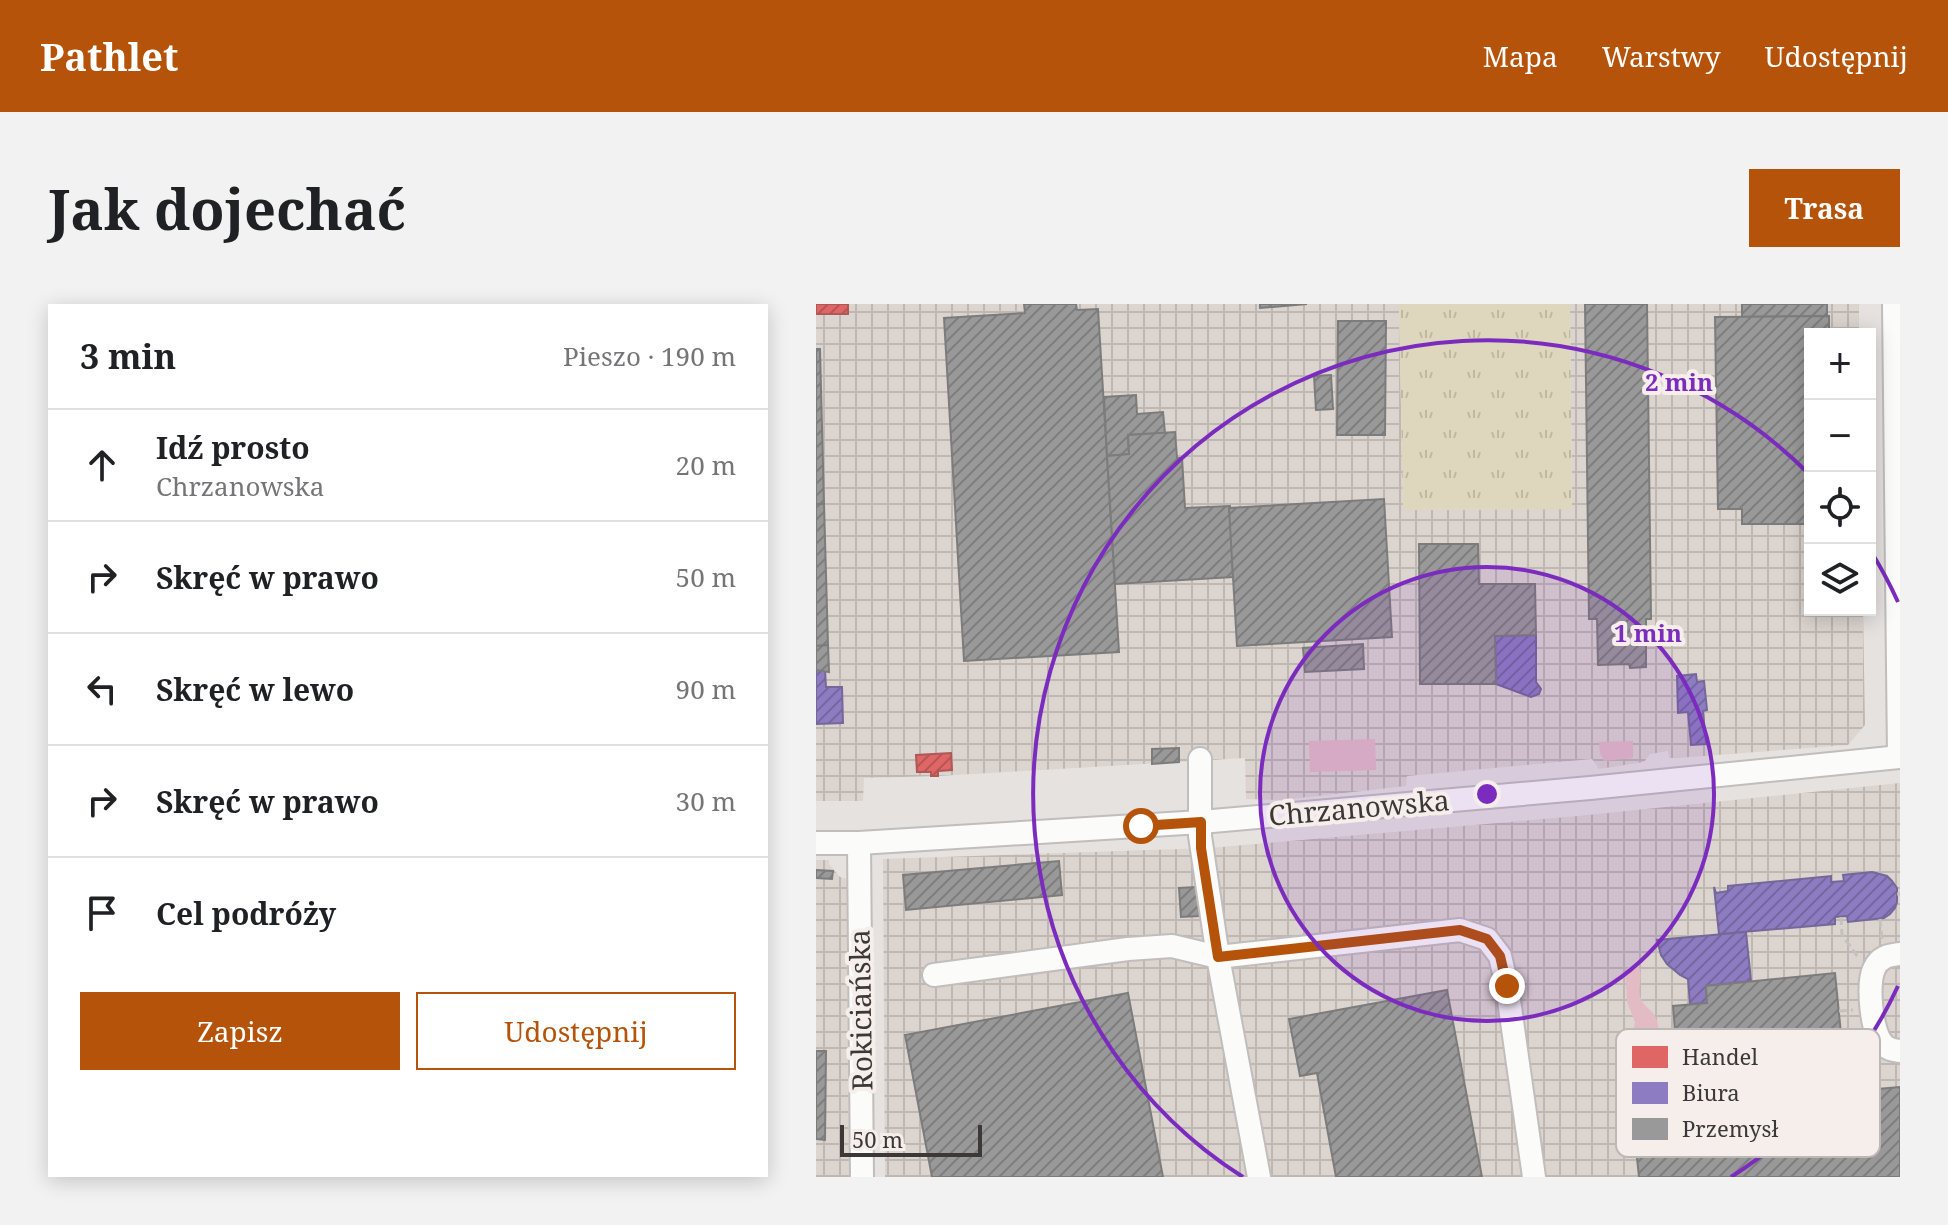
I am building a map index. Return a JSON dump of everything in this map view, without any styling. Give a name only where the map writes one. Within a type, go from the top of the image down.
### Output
[{"type":"street","points":[[1894,304],[1900,757]]},
{"type":"street","name":"Chrzanowska","points":[[816,843],[1201,822],[1900,757]]},
{"type":"street","points":[[1200,759],[1201,848],[1259,1177]]},
{"type":"street","name":"Rokiciańska","points":[[859,843],[862,1177]]},
{"type":"street","points":[[934,975],[1172,946],[1218,957],[1460,930],[1487,939],[1500,956],[1507,986],[1534,1177]]},
{"type":"street","points":[[1876,1029],[1870,992],[1873,970],[1891,949]]},
{"type":"street","points":[[1880,1040],[1889,1049],[1900,1051]]},
{"type":"path","points":[[1880,919],[1891,949]]},
{"type":"shaded area","points":[[816,304],[1399,304],[1403,510],[1572,509],[1570,304],[1859,304],[1859,328],[1804,328],[1804,616],[1863,616],[1865,725],[1848,745],[1677,758],[1669,758],[1668,751],[1650,754],[1644,762],[1599,769],[1592,759],[1407,776],[1406,786],[1282,800],[1246,799],[1245,758],[864,778],[863,801],[816,801]]},
{"type":"shaded area","points":[[1375,739],[1376,770],[1310,772],[1309,741]]},
{"type":"shaded area","points":[[1633,741],[1633,758],[1604,761],[1599,742]]},
{"type":"shaded area","points":[[1900,783],[1900,1177],[885,1177],[883,859],[1210,848],[1578,816]]},
{"type":"shaded area","points":[[816,860],[829,860],[840,877],[847,879],[849,1177],[816,1177]]},
{"type":"shaded area","points":[[1632,966],[1640,970],[1641,999],[1656,1017],[1658,1029],[1634,1029],[1635,1022],[1627,1002],[1625,969]]},
{"type":"green space","points":[[1399,304],[1570,304],[1572,509],[1403,510]]},
{"type":"building: Handel","points":[[816,304],[848,304],[848,314],[816,314]]},
{"type":"building: Handel","points":[[951,753],[952,770],[938,771],[938,776],[931,776],[931,772],[917,772],[916,755]]},
{"type":"building: Biura","points":[[1536,635],[1539,694],[1531,697],[1496,684],[1495,636]]},
{"type":"building: Biura","points":[[816,670],[825,670],[826,687],[842,687],[843,723],[816,724]]},
{"type":"building: Biura","points":[[1696,674],[1697,682],[1704,681],[1706,744],[1691,745],[1688,712],[1678,713],[1677,676]]},
{"type":"building: Biura","points":[[1872,872],[1887,876],[1897,888],[1895,908],[1884,918],[1848,922],[1847,916],[1835,917],[1835,924],[1719,934],[1714,887],[1716,893],[1728,891],[1728,886],[1831,876],[1831,882],[1844,881],[1843,875]]},
{"type":"building: Biura","points":[[1746,932],[1751,981],[1706,986],[1707,1003],[1690,1004],[1688,979],[1667,964],[1657,940]]},
{"type":"building: Przemysł","points":[[1024,304],[1076,304],[1077,310],[1098,309],[1119,652],[964,661],[944,318],[1025,313]]},
{"type":"building: Przemysł","points":[[1260,304],[1307,304],[1260,308]]},
{"type":"building: Przemysł","points":[[1585,304],[1647,304],[1651,619],[1646,619],[1646,667],[1598,665],[1597,619],[1589,619]]},
{"type":"building: Przemysł","points":[[1742,304],[1827,304],[1827,316],[1742,317]]},
{"type":"building: Przemysł","points":[[1829,316],[1829,328],[1804,328],[1804,524],[1742,524],[1742,509],[1718,509],[1715,317]]},
{"type":"building: Przemysł","points":[[1338,321],[1386,321],[1385,435],[1337,435]]},
{"type":"building: Przemysł","points":[[816,349],[820,349],[824,504],[816,504]]},
{"type":"building: Przemysł","points":[[1331,375],[1333,409],[1316,410],[1314,376]]},
{"type":"building: Przemysł","points":[[1136,395],[1137,414],[1163,412],[1165,433],[1128,435],[1129,454],[1107,456],[1104,397]]},
{"type":"building: Przemysł","points":[[1175,432],[1177,458],[1182,458],[1185,508],[1230,506],[1233,577],[1115,584],[1107,456],[1129,454],[1128,435]]},
{"type":"building: Przemysł","points":[[1384,499],[1392,637],[1237,646],[1229,508]]},
{"type":"building: Przemysł","points":[[816,504],[824,504],[828,645],[816,646]]},
{"type":"building: Przemysł","points":[[1419,544],[1478,544],[1479,584],[1535,584],[1536,635],[1495,636],[1496,684],[1420,684]]},
{"type":"building: Przemysł","points":[[1363,644],[1364,669],[1305,672],[1303,648]]},
{"type":"building: Przemysł","points":[[828,645],[829,672],[816,670],[816,646]]},
{"type":"building: Przemysł","points":[[1179,748],[1179,762],[1152,764],[1152,749]]},
{"type":"building: Przemysł","points":[[1059,861],[1062,895],[906,910],[903,875]]},
{"type":"building: Przemysł","points":[[816,870],[833,871],[832,879],[816,878]]},
{"type":"building: Przemysł","points":[[1197,887],[1199,916],[1181,917],[1179,888]]},
{"type":"building: Przemysł","points":[[1835,973],[1841,1029],[1675,1029],[1673,1006],[1707,1003],[1706,986]]},
{"type":"building: Przemysł","points":[[1447,990],[1482,1177],[1336,1177],[1317,1073],[1300,1076],[1289,1019]]},
{"type":"building: Przemysł","points":[[1128,993],[1163,1177],[932,1177],[905,1035]]},
{"type":"building: Przemysł","points":[[816,1051],[826,1051],[825,1140],[816,1139]]},
{"type":"building: Przemysł","points":[[1900,1087],[1900,1177],[1639,1177],[1637,1157],[1880,1157],[1880,1089]]},
{"type":"route","points":[[1141,826],[1201,822],[1201,848],[1218,957],[1460,930],[1487,939],[1500,956],[1507,986]]}]
